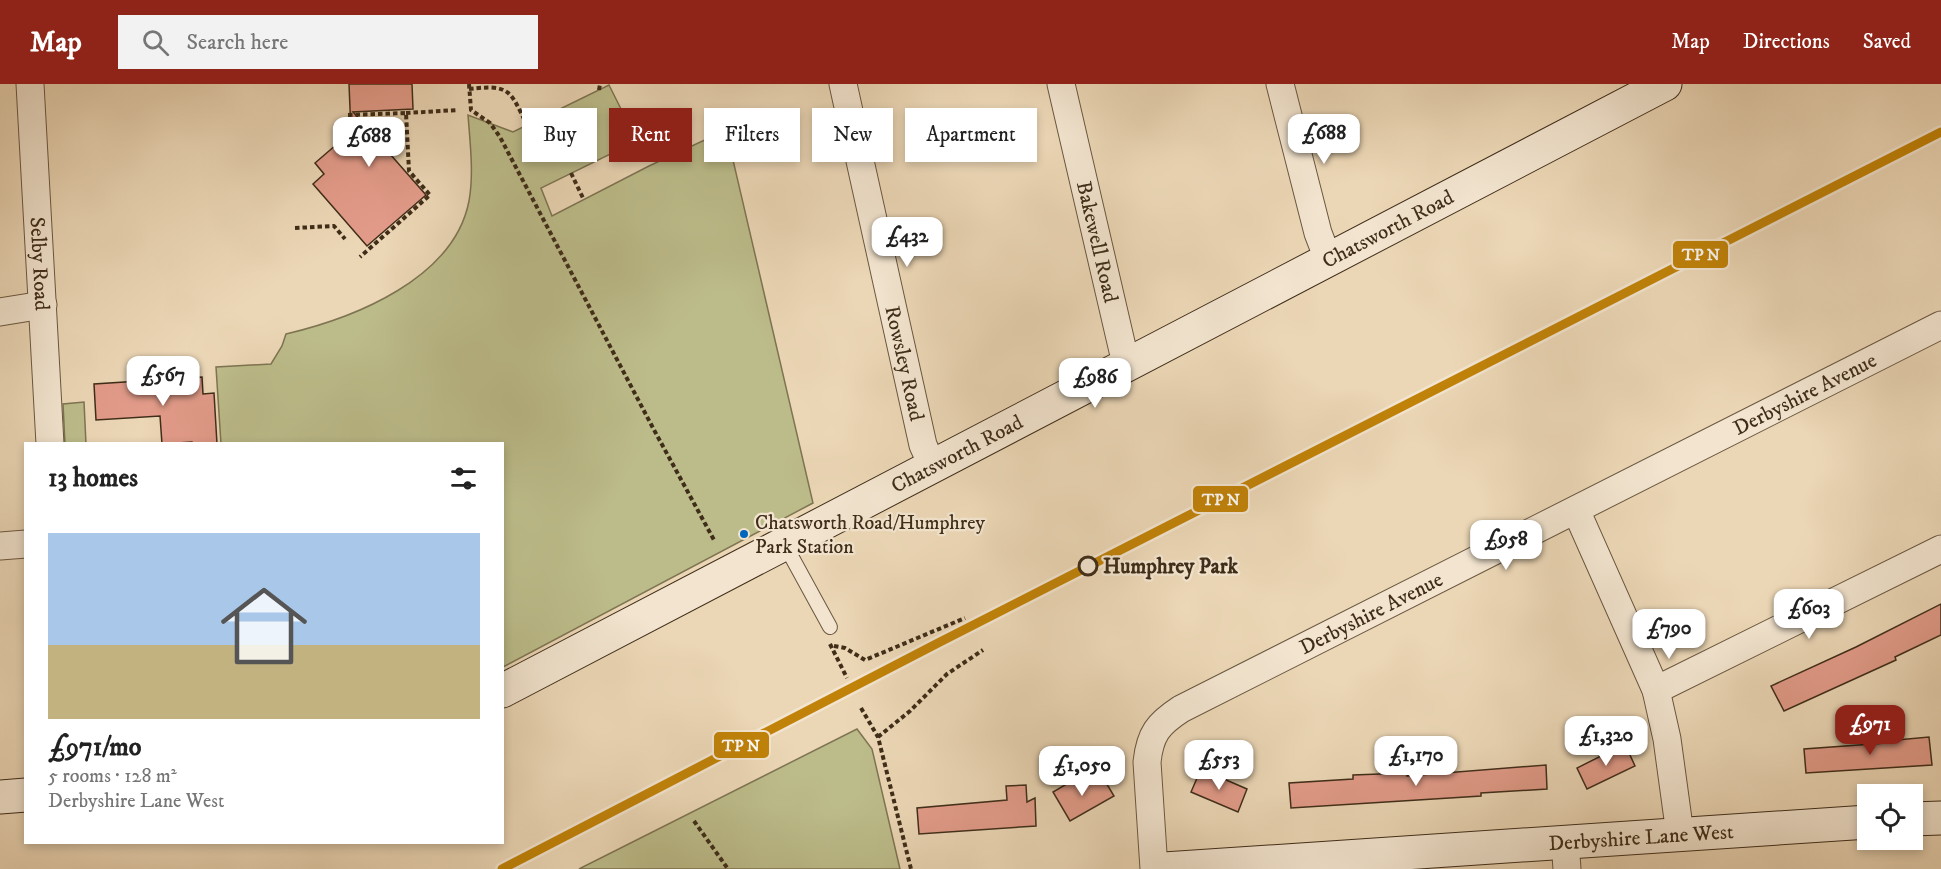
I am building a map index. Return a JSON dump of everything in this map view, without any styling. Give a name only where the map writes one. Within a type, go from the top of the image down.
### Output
[{"type":"street","name":"Selby Road","points":[[30,84],[50,442]]},
{"type":"street","name":"Rowsley Road","points":[[843,84],[923,446],[932,465]]},
{"type":"street","name":"Bakewell Road","points":[[1061,84],[1126,364]]},
{"type":"street","points":[[1280,84],[1318,233],[1328,259]]},
{"type":"street","name":"Chatsworth Road","points":[[504,690],[1665,84]]},
{"type":"street","points":[[0,312],[43,305]]},
{"type":"street","name":"Derbyshire Avenue","points":[[1154,869],[1149,745],[1155,731],[1166,718],[1941,325]]},
{"type":"street","points":[[1576,510],[1656,690],[1667,739],[1680,834]]},
{"type":"street","points":[[0,546],[24,544]]},
{"type":"street","points":[[1656,690],[1941,549]]},
{"type":"street","points":[[0,797],[24,795]]},
{"type":"street","points":[[1923,819],[1941,818]]},
{"type":"street","name":"Derbyshire Lane West","points":[[1164,869],[1566,855],[1680,834],[1857,823]]},
{"type":"lane","points":[[784,543],[830,627]]},
{"type":"path","points":[[599,90],[600,84]]},
{"type":"path","points":[[522,115],[512,94],[506,90],[498,87],[469,87],[471,110],[490,123],[500,137],[652,428],[714,540]]},
{"type":"path","points":[[348,115],[458,110]]},
{"type":"path","points":[[360,257],[430,195],[409,171],[406,113]]},
{"type":"path","points":[[571,173],[584,200]]},
{"type":"path","points":[[295,228],[334,226],[345,239]]},
{"type":"path","points":[[847,678],[831,645],[845,648],[865,660],[965,618]]},
{"type":"path","points":[[878,737],[910,711],[947,674],[983,650]]},
{"type":"path","points":[[861,708],[878,737],[911,869]]},
{"type":"path","points":[[694,821],[728,869]]},
{"type":"green space","points":[[609,85],[620,108],[609,108],[609,155],[597,161],[597,108],[562,108]]},
{"type":"green space","points":[[468,115],[513,132],[522,128],[522,162],[594,162],[541,188],[552,216],[658,162],[692,162],[692,146],[704,140],[704,162],[733,162],[813,503],[504,666],[504,442],[221,442],[216,367],[271,364],[286,334],[341,317],[397,291],[422,273],[444,252],[460,228],[469,201],[471,147]]},
{"type":"green space","points":[[84,402],[86,442],[65,442],[63,404]]},
{"type":"green space","points":[[857,729],[872,749],[900,869],[579,869]]},
{"type":"building","points":[[349,84],[412,84],[413,109],[353,112],[426,195],[367,246],[313,184],[324,174],[315,163],[351,132]]},
{"type":"building","points":[[202,377],[203,394],[214,393],[217,442],[162,442],[160,416],[96,420],[94,384]]},
{"type":"building","points":[[1941,604],[1941,635],[1895,657],[1896,660],[1784,711],[1771,686],[1856,647]]},
{"type":"building","points":[[1929,737],[1932,765],[1806,773],[1804,749],[1886,743],[1886,741]]},
{"type":"building","points":[[1625,744],[1635,766],[1587,789],[1577,768]]},
{"type":"building","points":[[1546,765],[1547,789],[1481,793],[1481,796],[1291,808],[1289,783],[1353,779],[1353,775],[1407,773],[1407,776]]},
{"type":"building","points":[[1201,769],[1247,789],[1238,812],[1191,792]]},
{"type":"building","points":[[1102,776],[1114,796],[1070,821],[1053,792],[1075,779],[1080,788]]},
{"type":"building","points":[[1026,785],[1027,802],[1035,798],[1036,826],[919,834],[917,808],[1007,800],[1006,786]]},
{"type":"transit line","points":[[502,869],[938,643],[1941,132]]},
{"type":"place","name":"Chatsworth Road/Humphrey Park Station","points":[[744,534]]},
{"type":"place","name":"Humphrey Park","points":[[1088,566]]}]
